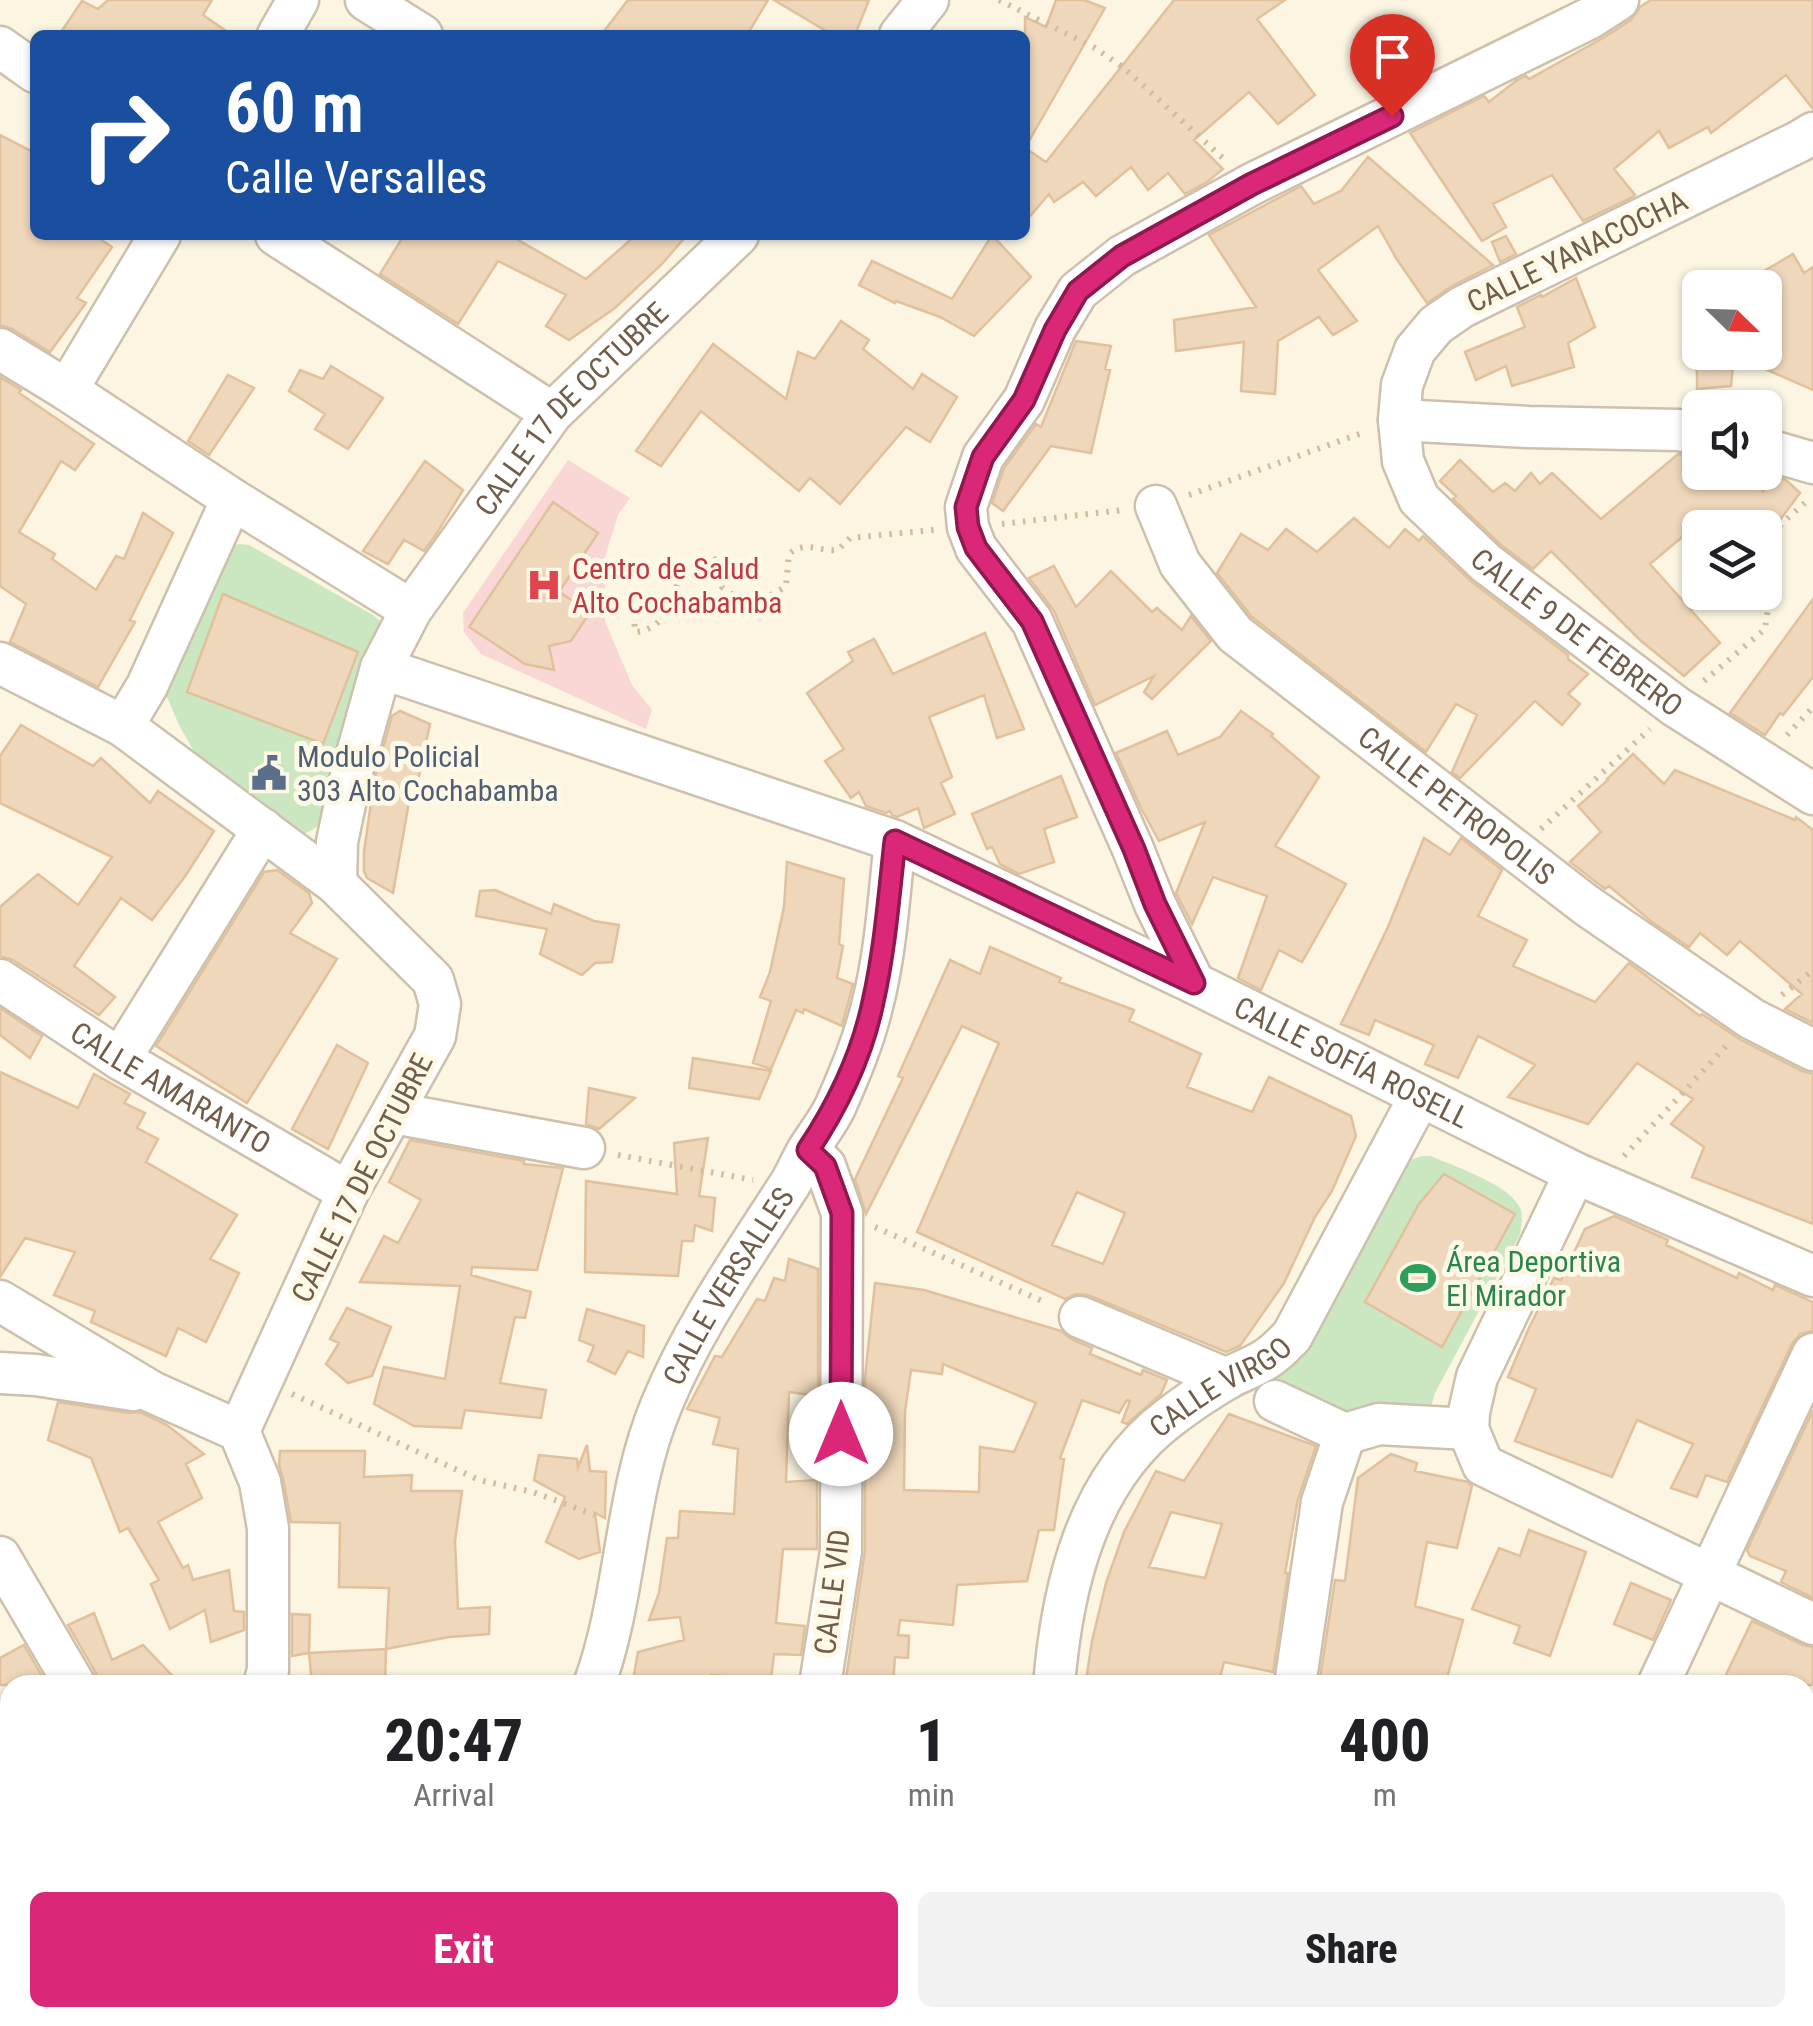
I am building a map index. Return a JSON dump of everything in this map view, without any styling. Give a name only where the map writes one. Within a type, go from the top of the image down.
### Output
[{"type":"street","points":[[281,30],[298,0]]},
{"type":"street","points":[[366,0],[414,30]]},
{"type":"street","points":[[1194,983],[1155,904],[1032,621],[976,548],[966,507],[983,457],[1024,400],[1055,330],[1078,291],[1122,256],[1252,184],[1590,18],[1618,0]]},
{"type":"street","points":[[0,47],[30,68]]},
{"type":"street","name":"CALLE YANACOCHA","points":[[1400,420],[1402,384],[1415,350],[1436,326],[1462,307],[1813,132]]},
{"type":"street","points":[[67,390],[157,240]]},
{"type":"street","points":[[284,240],[552,413]]},
{"type":"street","name":"CALLE 17 DE OCTUBRE","points":[[239,1430],[348,1192],[435,1036],[440,1004],[432,980],[336,884],[338,842],[351,774],[381,668],[411,610],[552,413],[733,240]]},
{"type":"street","points":[[0,349],[411,610]]},
{"type":"street","points":[[1400,420],[1682,431]]},
{"type":"street","name":"CALLE 9 DE FEBRERO","points":[[1400,420],[1403,461],[1419,499],[1486,563],[1675,706],[1813,794]]},
{"type":"street","points":[[1782,454],[1813,463]]},
{"type":"street","points":[[123,726],[147,686],[232,499]]},
{"type":"street","name":"CALLE PETROPOLIS","points":[[1156,506],[1180,564],[1235,634],[1586,905],[1752,1019],[1813,1050]]},
{"type":"street","points":[[1,666],[123,726],[336,884]]},
{"type":"street","name":"CALLE SOFÍA ROSELL","points":[[381,668],[895,841],[1194,983],[1590,1180],[1813,1276]]},
{"type":"street","points":[[120,1058],[263,830]]},
{"type":"street","name":"CALLE VERSALLES","points":[[597,1675],[610,1630],[644,1452],[680,1365],[718,1293],[789,1187],[834,1110],[861,1044],[874,1002],[895,841]]},
{"type":"street","name":"CALLE AMARANTO","points":[[0,980],[120,1058],[348,1192]]},
{"type":"street","name":"CALLE VIRGO","points":[[1055,1675],[1076,1557],[1102,1494],[1138,1447],[1168,1419],[1227,1379],[1270,1357],[1292,1336],[1420,1096]]},
{"type":"street","points":[[394,1112],[584,1148]]},
{"type":"street","name":"CALLE VID","points":[[808,1150],[825,1166],[842,1213],[841,1551],[822,1675]]},
{"type":"street","points":[[1590,1180],[1477,1377],[1468,1429],[1483,1465],[1813,1624]]},
{"type":"street","points":[[0,1300],[152,1392],[239,1430],[260,1482],[268,1528],[267,1675]]},
{"type":"street","points":[[1080,1317],[1227,1379]]},
{"type":"street","points":[[1663,1675],[1813,1354]]},
{"type":"street","points":[[0,1373],[152,1392]]},
{"type":"street","points":[[1276,1402],[1345,1434],[1379,1424],[1468,1429]]},
{"type":"street","points":[[1296,1675],[1322,1502],[1345,1434]]},
{"type":"street","points":[[0,1557],[69,1675]]},
{"type":"path","points":[[999,0],[1095,48],[1124,68],[1252,184]]},
{"type":"path","points":[[1590,1180],[1624,1156],[1752,1019],[1813,970]]},
{"type":"path","points":[[584,1148],[789,1187]]},
{"type":"path","points":[[842,1213],[1080,1317]]},
{"type":"path","points":[[262,1380],[479,1480],[533,1492],[605,1518],[631,1521]]},
{"type":"shaded area","name":"Centro de Salud Alto Cochabamba","points":[[568,460],[630,498],[618,515],[605,557],[605,621],[632,685],[652,710],[646,729],[481,654],[464,632],[463,613]]},
{"type":"green space","points":[[249,545],[373,615],[383,630],[326,812],[316,827],[305,833],[300,834],[201,764],[167,697],[165,688],[227,547]]},
{"type":"green space","name":"Área Deportiva El Mirador","points":[[1421,1156],[1431,1156],[1495,1185],[1516,1201],[1522,1216],[1520,1234],[1435,1393],[1430,1410],[1324,1414],[1266,1386],[1303,1347],[1397,1171]]},
{"type":"building","points":[[108,0],[212,0],[203,15],[225,30],[62,30],[82,1],[98,9]]},
{"type":"building","points":[[628,0],[768,0],[750,30],[605,30]]},
{"type":"building","points":[[774,0],[869,0],[857,30],[825,30]]},
{"type":"building","points":[[1056,0],[1084,0],[1105,8],[1030,139],[1030,30],[1025,30],[1025,17],[1046,27]]},
{"type":"building","points":[[1174,0],[1285,0],[1257,19],[1315,95],[1278,124],[1249,92],[1194,140],[1223,169],[1185,194],[1168,173],[1148,190],[1131,167],[1096,196],[1083,182],[1054,202],[1049,194],[1030,216],[1030,151],[1046,162]]},
{"type":"building","points":[[1651,0],[1813,0],[1813,109],[1786,75],[1711,133],[1708,127],[1669,148],[1659,131],[1614,169],[1633,197],[1583,221],[1552,175],[1493,204],[1506,227],[1482,241],[1410,133],[1484,96],[1489,102],[1517,80],[1526,76],[1529,79],[1603,38],[1631,20]]},
{"type":"building","points":[[0,135],[30,150],[30,240],[102,240],[112,247],[77,298],[86,303],[50,352],[0,325]]},
{"type":"building","points":[[1368,157],[1493,265],[1427,303],[1378,226],[1318,270],[1357,321],[1333,335],[1319,317],[1278,341],[1275,394],[1241,391],[1244,342],[1176,351],[1174,320],[1256,307],[1209,235],[1301,186],[1314,204],[1341,191]]},
{"type":"building","points":[[1506,236],[1516,254],[1500,262],[1492,242]]},
{"type":"building","points":[[401,240],[518,240],[586,279],[630,240],[683,240],[615,308],[569,340],[546,326],[566,295],[498,261],[458,324],[380,274]]},
{"type":"building","points":[[989,240],[997,240],[1031,277],[974,336],[940,317],[895,303],[859,285],[872,261],[952,299]]},
{"type":"building","points":[[1793,254],[1804,273],[1813,267],[1813,390],[1767,370],[1782,370],[1782,270],[1766,270]]},
{"type":"building","points":[[1576,278],[1595,327],[1568,343],[1574,367],[1512,386],[1506,366],[1476,380],[1465,352],[1525,327],[1517,307]]},
{"type":"building","points":[[841,321],[869,340],[863,349],[913,389],[922,374],[957,397],[930,442],[906,427],[840,504],[810,478],[799,491],[701,411],[661,466],[636,451],[713,344],[786,399],[798,352],[815,359]]},
{"type":"building","points":[[1076,341],[1111,346],[1105,369],[1110,370],[1091,453],[1051,446],[1003,511],[992,503],[1004,468],[1036,424],[1041,427]]},
{"type":"building","points":[[331,366],[383,398],[348,449],[315,429],[325,414],[289,391],[300,370],[323,379]]},
{"type":"building","points":[[1732,370],[1731,386],[1697,389],[1697,371]]},
{"type":"building","points":[[228,375],[254,388],[209,455],[188,441]]},
{"type":"building","points":[[0,377],[94,444],[75,470],[61,461],[19,532],[55,554],[52,559],[96,590],[116,556],[124,559],[143,513],[173,533],[130,620],[135,622],[98,687],[10,642],[26,604],[0,586]]},
{"type":"building","points":[[1678,454],[1682,455],[1682,490],[1782,490],[1782,479],[1800,493],[1782,517],[1782,510],[1682,510],[1682,537],[1650,564],[1682,600],[1682,610],[1691,610],[1720,643],[1684,676],[1640,640],[1551,551],[1533,569],[1501,545],[1453,499],[1456,496],[1440,481],[1460,460],[1493,492],[1505,483],[1515,491],[1531,473],[1540,484],[1552,473],[1601,519]]},
{"type":"building","points":[[425,461],[463,490],[424,551],[404,540],[388,564],[363,551]]},
{"type":"building","points":[[553,502],[598,533],[559,592],[590,612],[571,641],[549,646],[554,670],[525,664],[469,627]]},
{"type":"building","points":[[1354,518],[1389,548],[1405,529],[1419,541],[1423,536],[1472,582],[1588,674],[1568,694],[1580,704],[1562,725],[1535,701],[1460,778],[1452,772],[1477,715],[1456,704],[1426,752],[1252,617],[1217,573],[1241,534],[1268,550],[1286,529],[1317,552]]},
{"type":"building","points":[[1054,566],[1076,607],[1111,571],[1152,612],[1157,608],[1182,630],[1191,616],[1211,641],[1152,699],[1144,692],[1154,676],[1095,705],[1054,611],[1029,578]]},
{"type":"building","points":[[223,594],[358,652],[323,744],[187,692]]},
{"type":"building","points":[[1813,599],[1813,677],[1765,735],[1730,713]]},
{"type":"building","points":[[985,633],[1024,729],[997,738],[984,695],[929,717],[952,777],[941,783],[955,814],[924,828],[918,808],[897,817],[890,811],[866,806],[859,792],[851,798],[825,761],[844,749],[807,693],[853,661],[848,652],[874,639],[893,674]]},
{"type":"building","points":[[400,711],[430,724],[417,785],[412,785],[393,893],[367,878],[364,852],[374,781],[392,716]]},
{"type":"building","points":[[1241,711],[1273,734],[1319,777],[1275,846],[1346,884],[1302,962],[1279,950],[1261,990],[1238,978],[1267,896],[1213,877],[1192,924],[1176,893],[1205,822],[1159,841],[1116,753],[1167,731],[1178,755],[1220,737]]},
{"type":"building","points":[[21,725],[93,766],[101,758],[150,803],[158,791],[214,831],[152,920],[121,898],[74,966],[115,997],[99,1015],[13,960],[0,956],[0,907],[38,874],[78,905],[112,857],[0,803],[0,756]]},
{"type":"building","points":[[1633,754],[1664,784],[1675,770],[1795,820],[1796,817],[1813,830],[1813,1023],[1785,1009],[1802,994],[1740,941],[1727,955],[1700,933],[1689,947],[1609,886],[1605,889],[1570,862],[1601,832],[1578,806]]},
{"type":"building","points":[[1061,776],[1077,817],[1044,829],[1054,862],[1019,874],[1000,864],[992,847],[987,849],[972,814]]},
{"type":"building","points":[[1424,838],[1450,855],[1461,838],[1502,870],[1478,916],[1527,940],[1513,966],[1595,1002],[1629,963],[1700,1016],[1813,1074],[1813,1224],[1692,1177],[1704,1147],[1671,1124],[1693,1099],[1637,1063],[1588,1124],[1508,1097],[1535,1065],[1478,1036],[1458,1078],[1425,1064],[1434,1045],[1375,1020],[1369,1035],[1341,1024],[1388,927]]},
{"type":"building","points":[[787,862],[844,879],[839,944],[843,946],[837,978],[853,984],[842,1026],[804,1009],[803,1013],[796,1010],[771,1069],[753,1063],[771,1001],[760,997],[770,972],[784,907]]},
{"type":"building","points":[[277,870],[309,893],[312,903],[290,933],[337,959],[247,1103],[156,1046],[264,872]]},
{"type":"building","points":[[495,890],[551,914],[554,904],[594,921],[619,925],[612,962],[595,963],[582,975],[540,954],[547,929],[476,916],[480,891]]},
{"type":"building","points":[[990,947],[1061,978],[1059,982],[1134,1010],[1129,1021],[1201,1054],[1187,1087],[1252,1112],[1269,1077],[1351,1116],[1356,1136],[1332,1191],[1315,1217],[1284,1283],[1240,1346],[1226,1352],[1088,1295],[1076,1294],[1065,1299],[917,1232],[999,1043],[962,1026],[866,1214],[855,1179],[903,1078],[898,1076],[950,960],[980,974]],"holes":[[[1077,1192],[1125,1213],[1103,1264],[1052,1245]]]},
{"type":"building","points":[[0,1008],[42,1036],[30,1058],[0,1035]]},
{"type":"building","points":[[337,1045],[368,1063],[328,1149],[292,1129]]},
{"type":"building","points":[[693,1058],[771,1071],[759,1099],[689,1088]]},
{"type":"building","points":[[0,1072],[78,1108],[94,1074],[130,1094],[124,1103],[145,1113],[137,1128],[158,1139],[146,1162],[237,1215],[210,1259],[239,1273],[206,1342],[178,1328],[166,1356],[91,1322],[95,1311],[54,1295],[75,1252],[25,1238],[0,1277]]},
{"type":"building","points":[[589,1088],[635,1098],[599,1129],[586,1124]]},
{"type":"building","points":[[708,1138],[699,1196],[715,1198],[712,1231],[695,1225],[693,1241],[682,1241],[678,1276],[585,1272],[586,1181],[677,1194],[674,1143]]},
{"type":"building","points":[[410,1140],[524,1164],[563,1168],[537,1270],[472,1267],[471,1275],[531,1292],[525,1318],[515,1317],[500,1383],[546,1390],[541,1418],[465,1410],[461,1428],[414,1426],[374,1404],[384,1367],[445,1379],[460,1286],[360,1282],[384,1236],[398,1243],[421,1200],[389,1182]]},
{"type":"building","points":[[1444,1174],[1515,1214],[1442,1347],[1365,1302],[1419,1204]]},
{"type":"building","points":[[1614,1216],[1737,1278],[1739,1273],[1773,1290],[1775,1285],[1813,1302],[1813,1331],[1800,1334],[1792,1344],[1727,1482],[1706,1475],[1697,1497],[1671,1488],[1693,1444],[1637,1420],[1612,1477],[1515,1441],[1536,1389],[1508,1377],[1529,1328],[1554,1278],[1561,1280],[1585,1229]]},
{"type":"building","points":[[789,1259],[818,1269],[818,1396],[789,1392],[786,1482],[817,1480],[817,1549],[783,1549],[776,1623],[805,1626],[801,1655],[774,1654],[771,1675],[634,1675],[638,1652],[684,1640],[680,1617],[649,1620],[659,1593],[667,1538],[678,1538],[680,1511],[734,1514],[738,1449],[713,1444],[720,1418],[687,1409],[715,1356],[722,1357],[757,1299],[765,1301],[774,1278],[785,1281]]},
{"type":"building","points":[[875,1283],[924,1290],[1061,1331],[1092,1348],[1090,1354],[1141,1375],[1143,1370],[1167,1380],[1161,1394],[1127,1424],[1122,1422],[1130,1401],[1119,1413],[1082,1400],[1060,1458],[1064,1459],[1054,1530],[1039,1530],[1027,1581],[957,1585],[953,1625],[900,1620],[898,1635],[909,1636],[908,1658],[895,1657],[894,1675],[846,1675],[865,1551],[865,1377]],"holes":[[[943,1364],[1036,1403],[1014,1452],[980,1447],[979,1492],[904,1490],[905,1411],[911,1370],[942,1374]]]},
{"type":"building","points":[[347,1308],[391,1327],[372,1376],[348,1383],[326,1364],[339,1343],[330,1339]]},
{"type":"building","points":[[587,1309],[644,1326],[643,1357],[628,1351],[615,1374],[588,1361],[594,1346],[579,1340]]},
{"type":"building","points":[[58,1402],[140,1412],[167,1425],[204,1454],[186,1464],[202,1498],[158,1522],[183,1568],[188,1565],[193,1580],[229,1570],[234,1611],[244,1612],[244,1630],[211,1642],[205,1610],[170,1629],[151,1584],[159,1580],[128,1528],[120,1532],[91,1458],[48,1440]]},
{"type":"building","points":[[1813,1410],[1813,1598],[1781,1582],[1786,1571],[1750,1556],[1747,1550]]},
{"type":"building","points":[[1229,1414],[1316,1446],[1298,1499],[1273,1672],[1224,1662],[1221,1675],[1087,1675],[1106,1583],[1124,1532],[1156,1471],[1184,1481]],"holes":[[[1171,1512],[1222,1524],[1205,1578],[1149,1567]]]},
{"type":"building","points":[[587,1445],[590,1471],[606,1472],[605,1518],[595,1513],[600,1552],[579,1559],[546,1542],[565,1497],[534,1480],[539,1455],[577,1459],[578,1467]]},
{"type":"building","points":[[280,1451],[365,1451],[364,1477],[412,1475],[411,1491],[462,1491],[455,1541],[458,1609],[490,1607],[489,1634],[386,1649],[389,1588],[339,1587],[340,1523],[291,1522],[279,1465]]},
{"type":"building","points":[[1391,1454],[1417,1463],[1415,1471],[1472,1486],[1457,1548],[1427,1542],[1415,1606],[1463,1620],[1448,1675],[1321,1675],[1335,1580],[1345,1581],[1358,1478]]},
{"type":"building","points":[[1529,1530],[1586,1552],[1550,1656],[1514,1643],[1520,1626],[1472,1609],[1499,1548],[1520,1556]]},
{"type":"building","points":[[1631,1583],[1671,1600],[1653,1640],[1614,1624]]},
{"type":"building","points":[[94,1613],[112,1660],[143,1645],[172,1675],[96,1675],[68,1625]]},
{"type":"building","points":[[292,1614],[310,1615],[309,1653],[292,1656]]},
{"type":"building","points":[[1752,1621],[1813,1647],[1813,1675],[1726,1675]]},
{"type":"building","points":[[24,1645],[41,1675],[0,1675],[0,1658]]},
{"type":"building","points":[[386,1649],[385,1675],[311,1675],[309,1653]]},
{"type":"place","name":"Centro de Salud Alto Cochabamba","points":[[544,585]]},
{"type":"place","name":"Modulo Policial 303 Alto Cochabamba","points":[[269,773]]},
{"type":"place","name":"Área Deportiva El Mirador","points":[[1418,1278]]},
{"type":"route","points":[[841,1434],[842,1213],[825,1166],[808,1150],[834,1110],[874,1002],[895,841],[1194,983],[1155,904],[1032,621],[976,548],[966,507],[983,457],[1024,400],[1055,330],[1078,291],[1122,256],[1252,184],[1392,116]]}]
